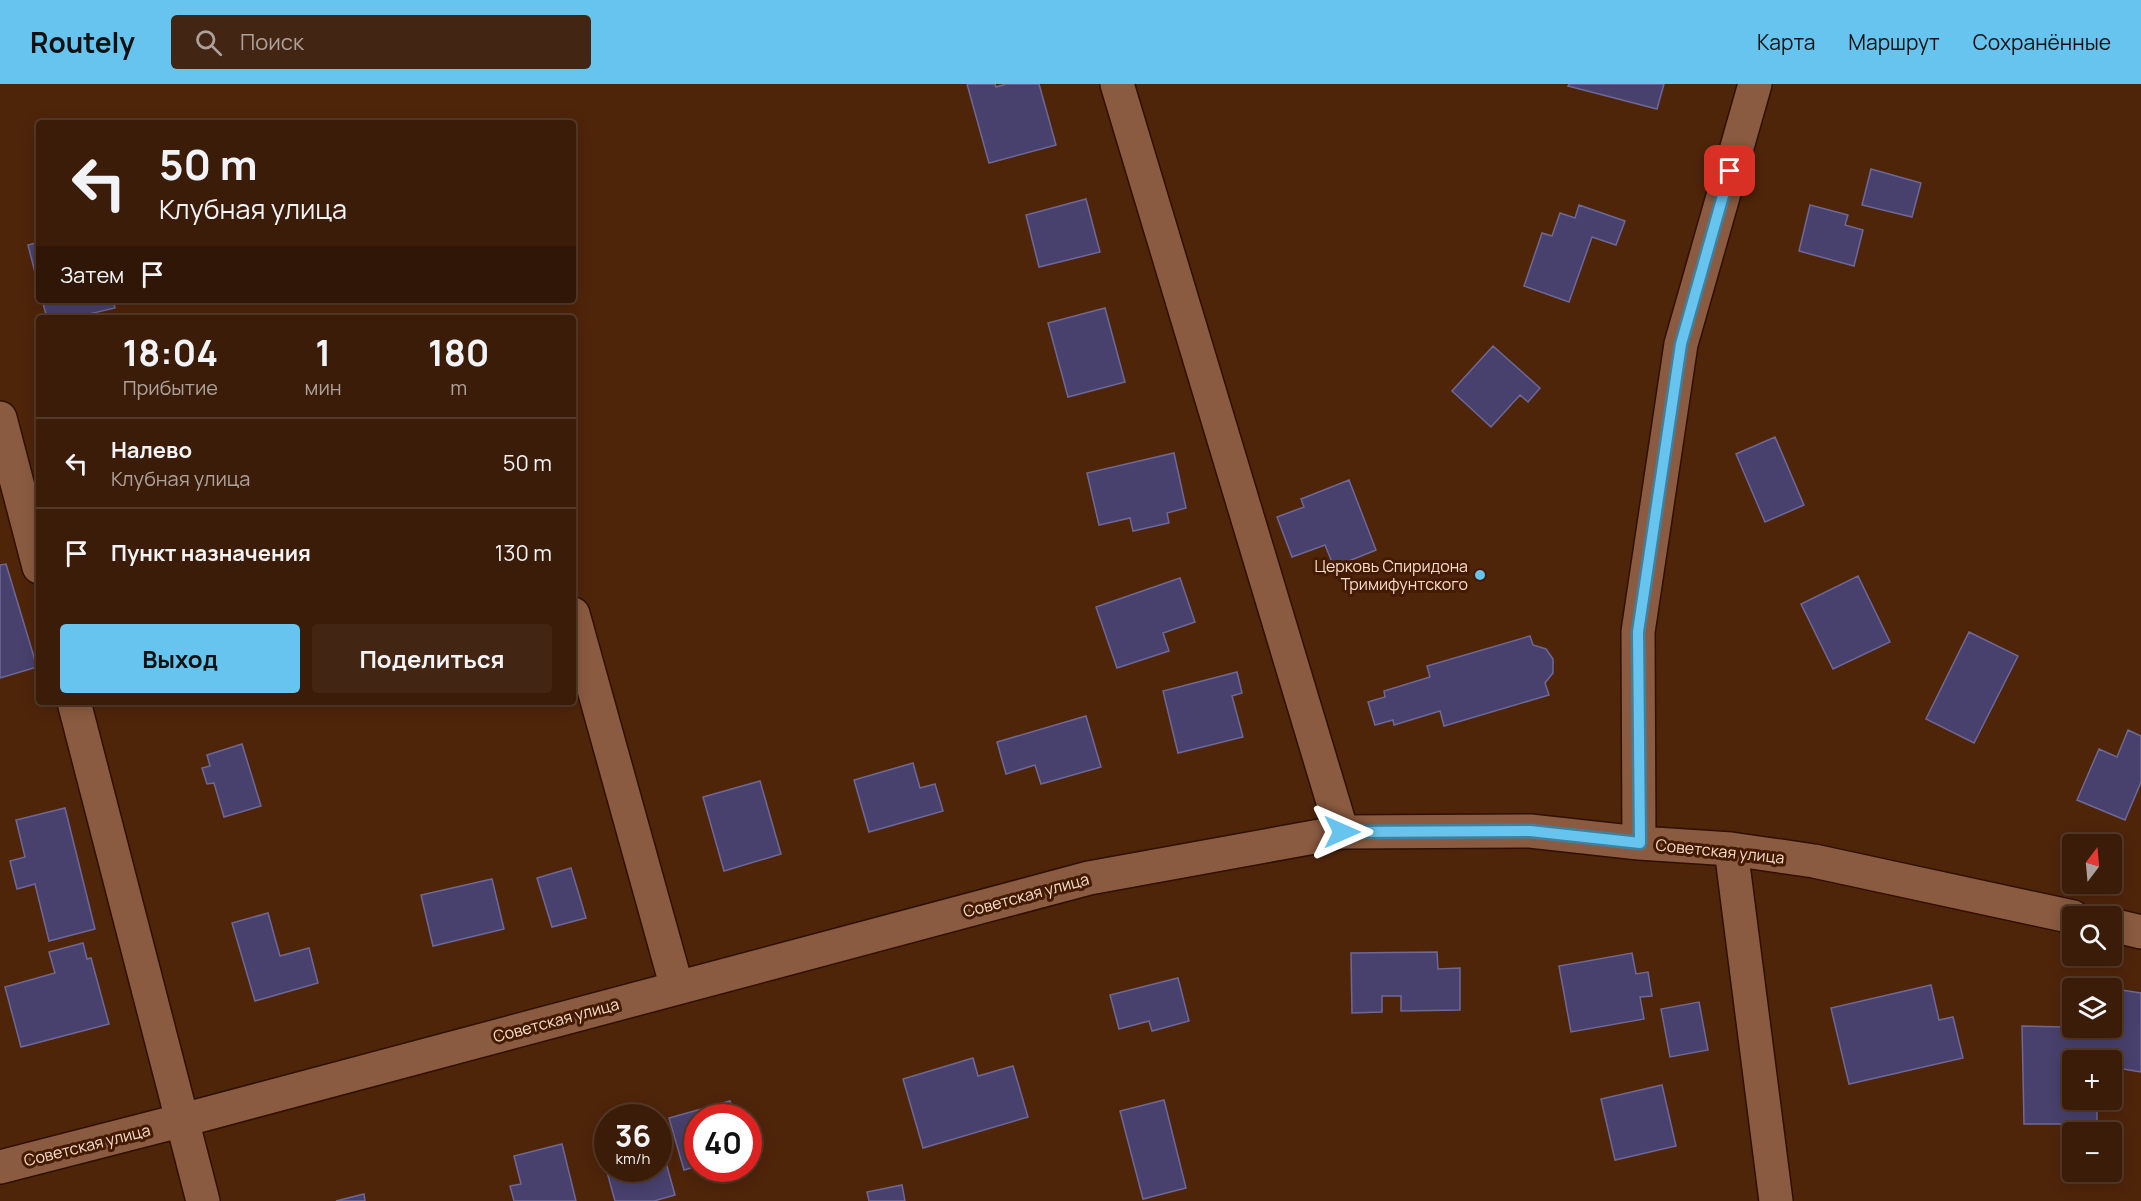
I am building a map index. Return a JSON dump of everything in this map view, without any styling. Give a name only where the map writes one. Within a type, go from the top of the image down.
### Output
[{"type":"street","points":[[1118,84],[1342,832]]},
{"type":"street","points":[[1640,843],[1638,632],[1681,344],[1755,84]]},
{"type":"street","points":[[0,417],[36,555]]},
{"type":"street","points":[[576,625],[677,988]]},
{"type":"street","points":[[75,705],[203,1201]]},
{"type":"street","name":"Советская улица","points":[[0,1167],[1089,878],[1342,832],[1530,831],[1640,843],[1731,849],[1814,861],[2062,915]]},
{"type":"street","points":[[1731,849],[1776,1201]]},
{"type":"street","points":[[2122,927],[2141,932]]},
{"type":"building","points":[[967,84],[995,84],[996,87],[1006,84],[1039,84],[1056,145],[989,163]]},
{"type":"building","points":[[1569,84],[1664,84],[1657,109],[1568,86]]},
{"type":"building","points":[[1871,169],[1921,183],[1912,217],[1862,205]]},
{"type":"building","points":[[1086,199],[1100,252],[1039,267],[1026,215]]},
{"type":"building","points":[[1579,205],[1625,221],[1616,245],[1592,237],[1569,302],[1524,286],[1542,233],[1552,236],[1560,213],[1575,218]]},
{"type":"building","points":[[1810,205],[1848,215],[1845,225],[1863,230],[1854,266],[1799,251]]},
{"type":"building","points":[[36,243],[36,276],[28,245]]},
{"type":"building","points":[[43,303],[114,303],[115,308],[85,315],[46,315]]},
{"type":"building","points":[[1105,308],[1125,382],[1068,397],[1048,323]]},
{"type":"building","points":[[1493,346],[1540,388],[1528,402],[1520,395],[1491,427],[1452,391]]},
{"type":"building","points":[[1775,437],[1804,505],[1765,522],[1736,454]]},
{"type":"building","points":[[1174,453],[1186,508],[1167,513],[1169,523],[1133,531],[1130,518],[1099,525],[1087,473]]},
{"type":"building","points":[[1349,480],[1376,550],[1334,567],[1325,545],[1292,557],[1277,517],[1304,507],[1301,499]]},
{"type":"building","points":[[6,564],[36,667],[0,678],[0,565]]},
{"type":"building","points":[[1858,576],[1890,642],[1833,669],[1801,604]]},
{"type":"building","points":[[1180,578],[1195,622],[1163,633],[1169,651],[1117,668],[1096,607]]},
{"type":"building","points":[[1969,632],[2018,656],[1974,743],[1926,719]]},
{"type":"building","points":[[1530,636],[1533,645],[1546,649],[1553,659],[1553,673],[1545,683],[1549,695],[1444,726],[1440,711],[1394,725],[1393,720],[1375,725],[1368,702],[1385,697],[1384,691],[1430,677],[1427,666]]},
{"type":"building","points":[[1237,672],[1242,693],[1232,696],[1243,737],[1178,753],[1163,691]]},
{"type":"building","points":[[1086,716],[1101,767],[1041,784],[1035,765],[1006,774],[997,742]]},
{"type":"building","points":[[2128,730],[2141,736],[2141,782],[2125,820],[2077,800],[2099,749],[2117,757]]},
{"type":"building","points":[[242,744],[261,806],[224,817],[214,783],[207,784],[202,768],[210,766],[207,755]]},
{"type":"building","points":[[913,763],[920,788],[935,784],[943,811],[869,832],[854,780]]},
{"type":"building","points":[[760,781],[781,854],[724,871],[703,797]]},
{"type":"building","points":[[65,808],[95,929],[49,941],[35,884],[17,889],[10,861],[25,857],[16,820]]},
{"type":"building","points":[[571,868],[586,918],[552,927],[537,878]]},
{"type":"building","points":[[492,879],[504,929],[433,946],[421,895]]},
{"type":"building","points":[[268,913],[280,956],[309,948],[318,983],[255,1001],[232,923]]},
{"type":"building","points":[[83,943],[87,959],[91,958],[109,1024],[21,1047],[5,987],[55,973],[49,952]]},
{"type":"building","points":[[1437,952],[1438,969],[1460,968],[1460,1010],[1401,1011],[1401,996],[1382,996],[1382,1012],[1352,1013],[1351,953]]},
{"type":"building","points":[[1632,953],[1636,974],[1648,972],[1652,996],[1640,997],[1644,1019],[1571,1032],[1559,966]]},
{"type":"building","points":[[1178,978],[1189,1021],[1152,1031],[1149,1021],[1119,1029],[1110,995]]},
{"type":"building","points":[[1931,985],[1939,1020],[1953,1017],[1963,1058],[1849,1084],[1831,1008]]},
{"type":"building","points":[[2122,990],[2141,993],[2141,1072],[2122,1069],[2122,1050],[2062,1050],[2062,1110],[2097,1110],[2097,1122],[2024,1124],[2022,1026],[2062,1027],[2062,1038],[2122,1038]]},
{"type":"building","points":[[1699,1002],[1708,1050],[1670,1057],[1661,1009]]},
{"type":"building","points":[[973,1058],[978,1076],[1013,1066],[1028,1117],[923,1148],[903,1079]]},
{"type":"building","points":[[1662,1085],[1676,1146],[1615,1160],[1601,1099]]},
{"type":"building","points":[[1164,1100],[1186,1188],[1143,1199],[1120,1111]]},
{"type":"building","points":[[684,1114],[684,1170],[672,1128],[672,1117]]},
{"type":"building","points":[[562,1144],[576,1201],[514,1201],[510,1186],[521,1184],[514,1156]]},
{"type":"building","points":[[610,1182],[671,1182],[675,1195],[654,1201],[615,1201]]},
{"type":"building","points":[[902,1185],[905,1201],[869,1201],[867,1192]]},
{"type":"building","points":[[364,1194],[365,1201],[336,1201]]},
{"type":"place","name":"Церковь Спиридона Тримифунтского","points":[[1480,575]]},
{"type":"route","points":[[1342,832],[1530,831],[1640,843],[1638,632],[1681,344],[1730,171]]}]
